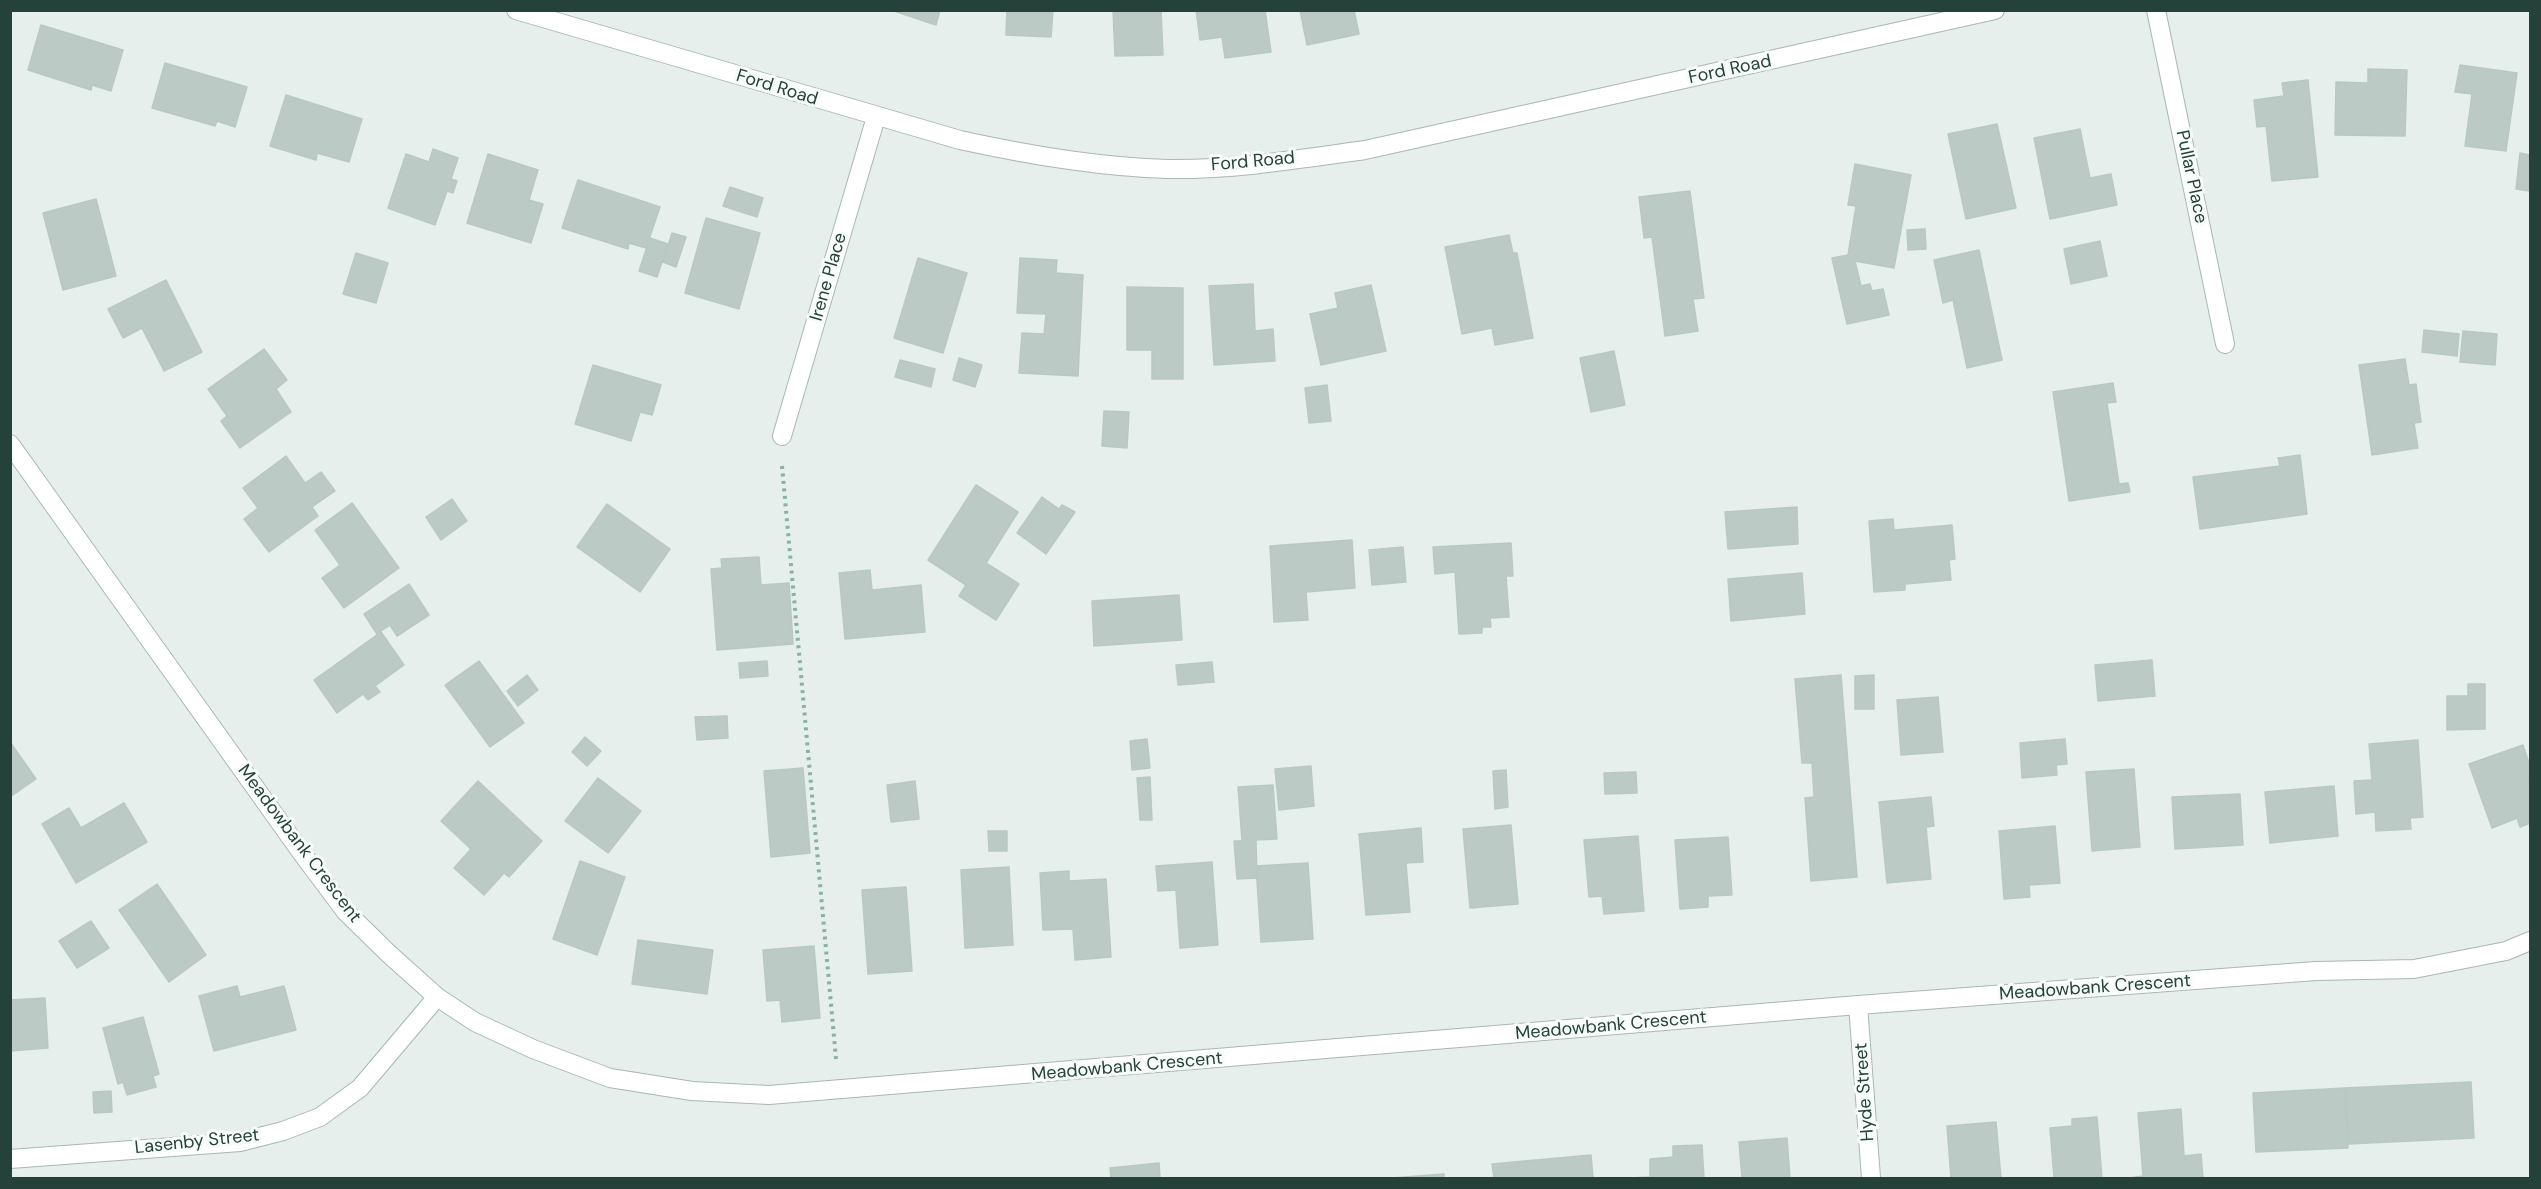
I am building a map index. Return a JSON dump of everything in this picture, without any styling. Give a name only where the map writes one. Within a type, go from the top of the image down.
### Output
[{"type":"street","name":"Ford Road","points":[[516,10],[960,140],[1030,155],[1170,169],[1283,160],[1365,150],[1995,10]]},
{"type":"street","name":"Pullar Place","points":[[2156,10],[2225,344]]},
{"type":"street","name":"Irene Place","points":[[782,436],[876,117]]},
{"type":"street","name":"Meadowbank Crescent","points":[[10,444],[301,852],[340,903],[389,954],[437,998],[475,1022],[523,1045],[610,1078],[692,1091],[770,1095],[1858,1005],[2316,971],[2414,969],[2506,951],[2530,941]]},
{"type":"street","name":"Lasenby Street","points":[[10,1159],[240,1142],[283,1131],[320,1117],[360,1088],[437,998]]},
{"type":"street","name":"Hyde Street","points":[[1858,1005],[1871,1179]]},
{"type":"path","points":[[782,436],[783,489],[840,1090]]},
{"type":"building","points":[[891,10],[940,10],[936,25]]},
{"type":"building","points":[[1007,10],[1053,10],[1051,37],[1006,35]]},
{"type":"building","points":[[1113,10],[1161,10],[1163,55],[1115,56]]},
{"type":"building","points":[[1196,10],[1265,10],[1271,52],[1225,58],[1222,37],[1200,40]]},
{"type":"building","points":[[1300,10],[1354,10],[1359,34],[1307,45]]},
{"type":"building","points":[[41,25],[123,50],[111,91],[92,85],[91,90],[28,70]]},
{"type":"building","points":[[165,63],[247,87],[235,127],[217,121],[215,126],[152,108]]},
{"type":"building","points":[[2460,65],[2517,73],[2506,151],[2465,146],[2472,94],[2455,92]]},
{"type":"building","points":[[2368,69],[2407,70],[2405,136],[2335,135],[2336,82],[2368,83]]},
{"type":"building","points":[[2308,80],[2318,177],[2272,181],[2266,126],[2257,127],[2254,100],[2284,96],[2282,83]]},
{"type":"building","points":[[286,95],[362,119],[349,162],[317,153],[316,160],[270,146]]},
{"type":"building","points":[[1997,124],[2016,208],[1966,219],[1948,134]]},
{"type":"building","points":[[2080,129],[2090,178],[2111,174],[2117,205],[2050,219],[2034,138]]},
{"type":"building","points":[[433,149],[458,158],[451,179],[457,181],[453,193],[447,191],[435,225],[388,208],[406,154],[429,162]]},
{"type":"building","points":[[2520,153],[2530,155],[2530,191],[2516,189]]},
{"type":"building","points":[[488,154],[538,170],[529,200],[543,204],[531,243],[467,223]]},
{"type":"building","points":[[1855,164],[1911,175],[1894,268],[1855,261],[1861,286],[1870,284],[1872,291],[1883,289],[1889,315],[1847,324],[1832,258],[1848,255],[1856,206],[1848,205]]},
{"type":"building","points":[[578,180],[660,207],[646,248],[629,243],[628,249],[562,228]]},
{"type":"building","points":[[730,187],[763,198],[757,217],[723,206]]},
{"type":"building","points":[[1690,191],[1704,298],[1693,299],[1698,331],[1665,336],[1652,237],[1644,238],[1639,197]]},
{"type":"building","points":[[96,199],[116,276],[63,290],[43,213]]},
{"type":"building","points":[[706,218],[760,233],[739,309],[685,293]]},
{"type":"building","points":[[1925,229],[1926,249],[1908,250],[1907,230]]},
{"type":"building","points":[[672,233],[686,237],[676,267],[663,262]]},
{"type":"building","points":[[1509,235],[1513,253],[1517,253],[1533,338],[1495,345],[1492,328],[1462,334],[1445,247]]},
{"type":"building","points":[[650,238],[668,244],[657,277],[639,271]]},
{"type":"building","points":[[2100,241],[2107,276],[2071,284],[2064,249]]},
{"type":"building","points":[[1979,250],[2002,360],[1967,368],[1953,300],[1943,303],[1934,260]]},
{"type":"building","points":[[356,253],[388,263],[376,303],[343,294]]},
{"type":"building","points":[[918,258],[967,273],[943,353],[894,338]]},
{"type":"building","points":[[1020,258],[1057,260],[1056,273],[1083,275],[1078,376],[1019,373],[1022,333],[1044,334],[1046,314],[1017,313]]},
{"type":"building","points":[[166,280],[202,352],[164,371],[142,328],[123,338],[108,309]]},
{"type":"building","points":[[1253,284],[1255,331],[1273,329],[1275,361],[1214,365],[1209,286]]},
{"type":"building","points":[[1371,285],[1386,351],[1321,365],[1310,314],[1338,308],[1335,293]]},
{"type":"building","points":[[1127,287],[1183,288],[1183,379],[1152,379],[1152,350],[1127,350]]},
{"type":"building","points":[[2424,330],[2459,334],[2457,356],[2422,352]]},
{"type":"building","points":[[2463,331],[2497,334],[2495,365],[2460,362]]},
{"type":"building","points":[[264,349],[287,380],[276,389],[291,412],[240,448],[221,421],[227,416],[208,389]]},
{"type":"building","points":[[1614,351],[1625,405],[1591,412],[1580,358]]},
{"type":"building","points":[[959,358],[982,365],[975,387],[953,380]]},
{"type":"building","points":[[2405,359],[2409,385],[2416,384],[2421,422],[2414,423],[2418,448],[2372,455],[2359,365]]},
{"type":"building","points":[[900,360],[935,369],[931,387],[895,377]]},
{"type":"building","points":[[593,365],[661,385],[652,415],[640,412],[631,441],[575,424]]},
{"type":"building","points":[[2113,383],[2116,402],[2107,403],[2119,484],[2128,483],[2130,492],[2069,501],[2053,392]]},
{"type":"building","points":[[1327,385],[1331,421],[1309,423],[1305,388]]},
{"type":"building","points":[[1104,411],[1129,412],[1127,448],[1102,446]]},
{"type":"building","points":[[2300,455],[2307,514],[2200,529],[2193,477],[2280,466],[2278,458]]},
{"type":"building","points":[[286,456],[305,483],[321,472],[335,491],[312,507],[318,516],[269,552],[244,519],[258,508],[243,488]]},
{"type":"building","points":[[976,485],[1018,512],[986,563],[1019,584],[996,620],[959,596],[966,585],[928,560]]},
{"type":"building","points":[[1042,497],[1059,509],[1062,505],[1075,512],[1046,554],[1017,533]]},
{"type":"building","points":[[452,499],[467,521],[441,540],[426,517]]},
{"type":"building","points":[[352,503],[399,568],[344,608],[322,578],[340,565],[315,530]]},
{"type":"building","points":[[607,504],[670,549],[640,592],[577,547]]},
{"type":"building","points":[[1797,507],[1798,544],[1728,549],[1725,512]]},
{"type":"building","points":[[1893,519],[1894,530],[1952,525],[1955,559],[1949,560],[1951,580],[1905,584],[1905,590],[1874,592],[1869,521]]},
{"type":"building","points":[[1352,540],[1355,588],[1306,592],[1308,620],[1274,622],[1270,546]]},
{"type":"building","points":[[1511,543],[1513,576],[1506,576],[1509,617],[1490,618],[1491,627],[1482,627],[1482,633],[1459,634],[1455,572],[1435,574],[1433,547]]},
{"type":"building","points":[[1403,547],[1406,582],[1372,585],[1369,550]]},
{"type":"building","points":[[759,557],[761,585],[789,583],[793,644],[717,650],[711,569],[722,568],[721,559]]},
{"type":"building","points":[[870,570],[872,590],[921,585],[925,632],[845,639],[839,573]]},
{"type":"building","points":[[1802,573],[1805,614],[1731,621],[1728,579]]},
{"type":"building","points":[[409,584],[429,615],[397,636],[390,625],[377,634],[364,614]]},
{"type":"building","points":[[1179,595],[1182,640],[1094,646],[1092,601]]},
{"type":"building","points":[[381,632],[404,665],[375,686],[380,692],[368,700],[363,694],[337,713],[314,680]]},
{"type":"building","points":[[2152,660],[2155,696],[2098,701],[2095,665]]},
{"type":"building","points":[[479,661],[524,723],[490,747],[445,685]]},
{"type":"building","points":[[767,661],[768,676],[740,678],[739,663]]},
{"type":"building","points":[[1212,662],[1214,682],[1178,685],[1176,665]]},
{"type":"building","points":[[527,675],[538,690],[518,706],[507,691]]},
{"type":"building","points":[[1841,675],[1857,877],[1811,881],[1805,798],[1814,797],[1812,763],[1802,763],[1795,679]]},
{"type":"building","points":[[1874,675],[1874,709],[1855,709],[1855,676]]},
{"type":"building","points":[[2468,684],[2485,684],[2485,729],[2447,730],[2447,696],[2468,696]]},
{"type":"building","points":[[1938,697],[1943,752],[1901,755],[1897,700]]},
{"type":"building","points":[[727,716],[728,738],[697,740],[695,717]]},
{"type":"building","points":[[585,737],[601,751],[587,766],[572,752]]},
{"type":"building","points":[[1147,739],[1150,768],[1132,770],[1130,741]]},
{"type":"building","points":[[2065,739],[2067,764],[2056,765],[2057,775],[2022,778],[2020,743]]},
{"type":"building","points":[[2418,740],[2423,817],[2410,818],[2411,829],[2376,831],[2375,812],[2356,814],[2354,781],[2372,780],[2369,744]]},
{"type":"building","points":[[10,742],[36,779],[10,797]]},
{"type":"building","points":[[2523,745],[2530,766],[2530,777],[2528,778],[2530,823],[2520,827],[2517,818],[2492,828],[2469,764]]},
{"type":"building","points":[[1311,766],[1314,806],[1279,810],[1275,769]]},
{"type":"building","points":[[803,768],[810,853],[771,857],[764,771]]},
{"type":"building","points":[[2134,769],[2140,847],[2092,851],[2086,772]]},
{"type":"building","points":[[1506,770],[1508,807],[1495,809],[1493,771]]},
{"type":"building","points":[[1636,772],[1637,793],[1605,794],[1604,773]]},
{"type":"building","points":[[1150,777],[1152,820],[1140,820],[1137,778]]},
{"type":"building","points":[[598,778],[641,811],[608,853],[565,821]]},
{"type":"building","points":[[478,781],[542,841],[509,877],[504,873],[484,895],[454,868],[471,849],[441,821]]},
{"type":"building","points":[[915,781],[919,819],[891,822],[887,785]]},
{"type":"building","points":[[1273,785],[1277,839],[1256,840],[1257,878],[1237,879],[1234,841],[1242,841],[1238,787]]},
{"type":"building","points":[[2334,786],[2338,836],[2270,843],[2265,792]]},
{"type":"building","points":[[2240,794],[2243,845],[2175,849],[2172,797]]},
{"type":"building","points":[[1931,797],[1934,826],[1926,827],[1931,879],[1887,883],[1879,802]]},
{"type":"building","points":[[124,803],[147,842],[76,883],[42,824],[69,808],[81,828]]},
{"type":"building","points":[[1511,825],[1518,904],[1470,908],[1463,829]]},
{"type":"building","points":[[2055,826],[2060,883],[2029,885],[2030,897],[2004,899],[1999,831]]},
{"type":"building","points":[[1421,828],[1423,862],[1406,863],[1410,912],[1366,915],[1359,834]]},
{"type":"building","points":[[988,831],[1007,831],[1007,851],[989,851]]},
{"type":"building","points":[[1638,836],[1644,911],[1604,914],[1602,896],[1589,897],[1584,840]]},
{"type":"building","points":[[1728,837],[1732,895],[1708,896],[1708,907],[1680,909],[1675,840]]},
{"type":"building","points":[[580,861],[625,877],[597,955],[553,939]]},
{"type":"building","points":[[1212,862],[1218,945],[1180,948],[1176,890],[1158,891],[1156,866]]},
{"type":"building","points":[[1308,863],[1313,939],[1261,942],[1256,866]]},
{"type":"building","points":[[1009,867],[1013,945],[965,948],[961,870]]},
{"type":"building","points":[[1069,871],[1069,881],[1106,879],[1111,957],[1075,960],[1073,929],[1043,930],[1040,873]]},
{"type":"building","points":[[157,884],[206,955],[169,982],[119,910]]},
{"type":"building","points":[[906,887],[912,971],[868,974],[862,890]]},
{"type":"building","points":[[91,921],[109,948],[77,968],[59,941]]},
{"type":"building","points":[[638,940],[713,950],[707,994],[632,984]]},
{"type":"building","points":[[814,946],[820,1018],[782,1022],[780,1000],[767,1001],[763,950]]},
{"type":"building","points":[[237,986],[240,997],[284,986],[296,1030],[214,1051],[199,996]]},
{"type":"building","points":[[45,998],[48,1048],[10,1051],[10,1000]]},
{"type":"building","points":[[143,1017],[159,1074],[153,1076],[156,1087],[127,1095],[123,1082],[118,1084],[103,1028]]},
{"type":"building","points":[[2471,1082],[2474,1138],[2348,1144],[2345,1088]]},
{"type":"building","points":[[2345,1088],[2348,1148],[2256,1152],[2253,1093]]},
{"type":"building","points":[[111,1091],[112,1112],[94,1113],[93,1092]]},
{"type":"building","points":[[2181,1109],[2184,1156],[2201,1154],[2203,1178],[2129,1178],[2143,1176],[2138,1113]]},
{"type":"building","points":[[2097,1117],[2102,1178],[2054,1178],[2050,1128],[2072,1126],[2072,1119]]},
{"type":"building","points":[[1996,1122],[2001,1178],[1951,1178],[1947,1126]]},
{"type":"building","points":[[1787,1138],[1790,1178],[1742,1178],[1739,1142]]},
{"type":"building","points":[[1702,1145],[1704,1178],[1630,1178],[1650,1177],[1650,1159],[1673,1157],[1673,1146]]},
{"type":"building","points":[[1591,1155],[1593,1178],[1494,1178],[1492,1164]]},
{"type":"building","points":[[1159,1163],[1160,1178],[1111,1178],[1110,1168]]},
{"type":"building","points":[[1444,1174],[1444,1178],[1392,1178]]}]
